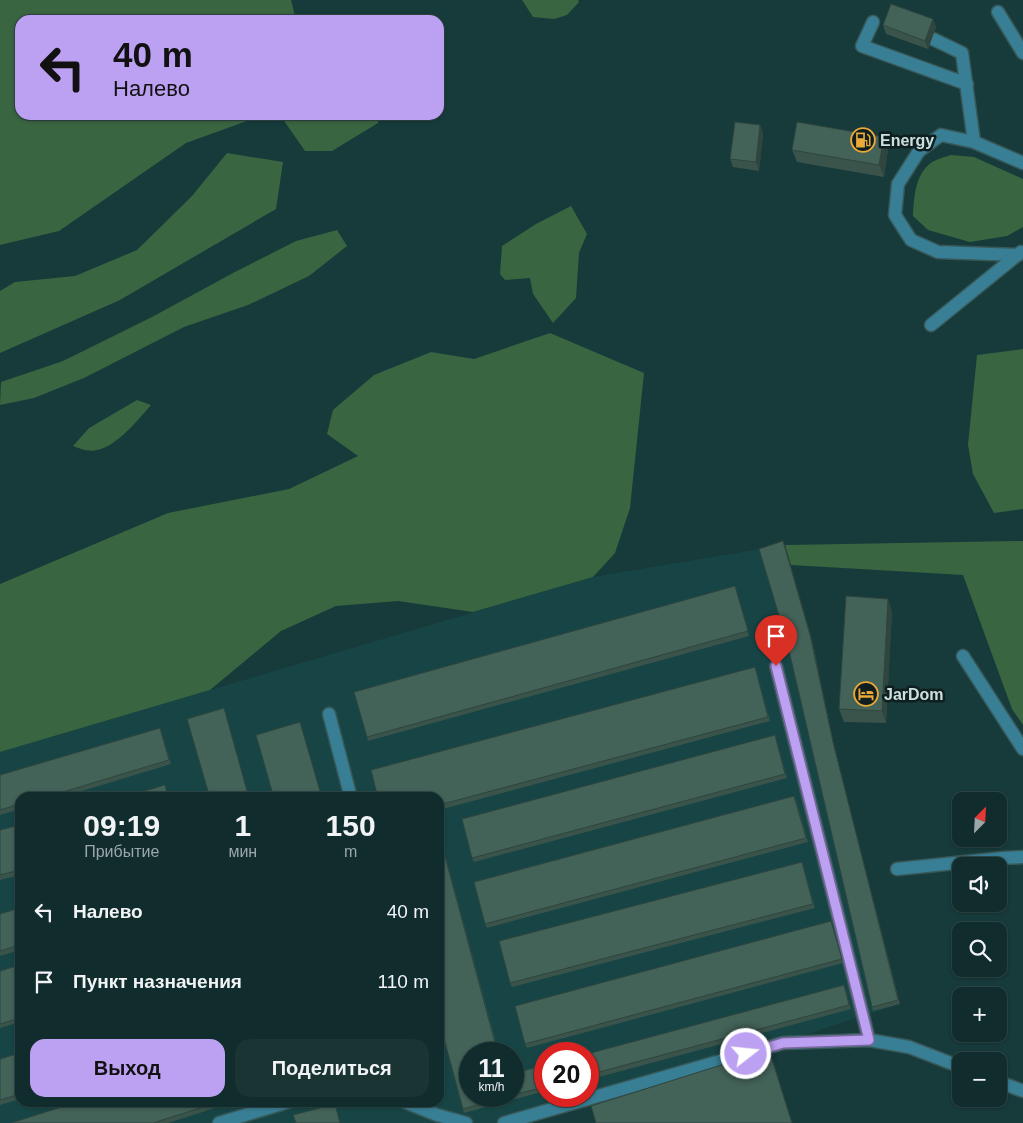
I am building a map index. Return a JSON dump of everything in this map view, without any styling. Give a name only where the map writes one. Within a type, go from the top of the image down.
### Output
[{"type":"lane","points":[[998,12],[1023,53]]},
{"type":"lane","points":[[873,22],[862,46],[967,84]]},
{"type":"lane","points":[[933,39],[962,53],[974,142]]},
{"type":"lane","points":[[1021,253],[938,252],[911,240],[895,215],[898,184],[919,151],[940,135],[974,142],[1023,163]]},
{"type":"lane","points":[[931,325],[1021,253]]},
{"type":"lane","points":[[963,656],[1023,749]]},
{"type":"lane","points":[[776,666],[869,1040]]},
{"type":"lane","points":[[329,714],[349,792]]},
{"type":"lane","points":[[897,869],[1023,857]]},
{"type":"lane","points":[[504,1123],[783,1043],[869,1040],[909,1047],[952,1064]]},
{"type":"lane","points":[[1007,1085],[1023,1091]]},
{"type":"lane","points":[[219,1123],[272,1107]]},
{"type":"lane","points":[[435,1109],[466,1123]]},
{"type":"shaded area","points":[[785,545],[812,639],[834,747],[900,1004],[599,1101],[599,1042],[534,1042],[534,1107],[580,1107],[530,1123],[0,1123],[0,752],[593,577]]},
{"type":"green space","points":[[0,0],[291,0],[295,15],[15,15],[15,120],[250,120],[186,143],[59,231],[0,245]]},
{"type":"green space","points":[[522,0],[578,0],[579,2],[567,15],[554,19],[533,17]]},
{"type":"green space","points":[[283,120],[378,120],[378,123],[332,151],[305,151]]},
{"type":"green space","points":[[227,153],[283,162],[276,209],[120,300],[0,353],[0,291],[15,282],[75,276],[137,250],[192,196]]},
{"type":"green space","points":[[951,155],[974,157],[1023,179],[1023,227],[1007,236],[970,242],[928,230],[913,216],[916,186],[922,173],[932,162]]},
{"type":"green space","points":[[571,206],[587,234],[579,253],[576,298],[553,323],[533,294],[530,278],[505,280],[500,274],[502,246],[536,224]]},
{"type":"green space","points":[[337,230],[347,246],[309,276],[248,305],[184,327],[84,378],[34,398],[0,405],[1,382],[63,361],[152,317],[296,241]]},
{"type":"green space","points":[[550,333],[644,373],[630,508],[615,553],[593,577],[473,612],[398,601],[336,606],[281,631],[210,690],[0,752],[0,584],[168,513],[289,489],[358,456],[327,434],[333,410],[374,375],[431,352],[474,359]]},
{"type":"green space","points":[[1023,349],[1023,509],[994,513],[973,474],[968,445],[977,355]]},
{"type":"green space","points":[[137,400],[151,405],[127,432],[112,444],[94,451],[73,446],[89,428]]},
{"type":"green space","points":[[1023,541],[1023,725],[1012,709],[963,575],[791,565],[785,545]]},
{"type":"building","points":[[891,4],[933,19],[925,41],[883,25]]},
{"type":"building","points":[[735,122],[760,125],[756,162],[730,159]]},
{"type":"building","points":[[797,122],[884,137],[879,165],[792,150]]},
{"type":"building","points":[[783,541],[810,635],[833,742],[898,1000],[872,1007],[787,642],[759,549]]},
{"type":"building","points":[[735,586],[748,631],[367,737],[354,692]]},
{"type":"building","name":"JarDom","points":[[846,596],[888,599],[882,711],[839,709]]},
{"type":"building","points":[[755,667],[768,717],[444,804],[444,792],[376,792],[371,770]]},
{"type":"building","points":[[224,708],[247,792],[208,792],[187,719]]},
{"type":"building","points":[[300,722],[320,792],[272,792],[256,735]]},
{"type":"building","points":[[160,728],[169,760],[63,792],[15,792],[15,806],[0,810],[0,775]]},
{"type":"building","points":[[775,735],[785,774],[472,858],[462,819]]},
{"type":"building","points":[[165,785],[167,792],[141,792]]},
{"type":"building","points":[[794,796],[806,838],[485,924],[474,882]]},
{"type":"building","points":[[15,826],[15,871],[0,875],[0,830]]},
{"type":"building","points":[[444,853],[495,1042],[459,1042],[459,1094],[444,1039]]},
{"type":"building","points":[[802,862],[813,904],[510,983],[499,941]]},
{"type":"building","points":[[15,910],[15,946],[0,951],[0,914]]},
{"type":"building","points":[[831,921],[842,959],[525,1044],[515,1006]]},
{"type":"building","points":[[15,966],[15,1020],[0,1024],[0,971]]},
{"type":"building","points":[[844,985],[849,1005],[599,1072],[599,1051]]},
{"type":"building","points":[[769,1050],[792,1123],[596,1123],[591,1107],[599,1107],[599,1103]]},
{"type":"building","points":[[15,1054],[15,1096],[0,1100],[0,1059]]},
{"type":"building","points":[[534,1068],[534,1090],[524,1092],[524,1071]]},
{"type":"building","points":[[61,1107],[203,1107],[153,1123],[11,1123]]},
{"type":"building","points":[[324,1107],[336,1107],[340,1123],[296,1123],[293,1115]]},
{"type":"place","name":"Energy","points":[[863,140]]},
{"type":"place","name":"JarDom","points":[[866,694]]},
{"type":"route","points":[[746,1054],[783,1043],[869,1040],[776,666]]}]
